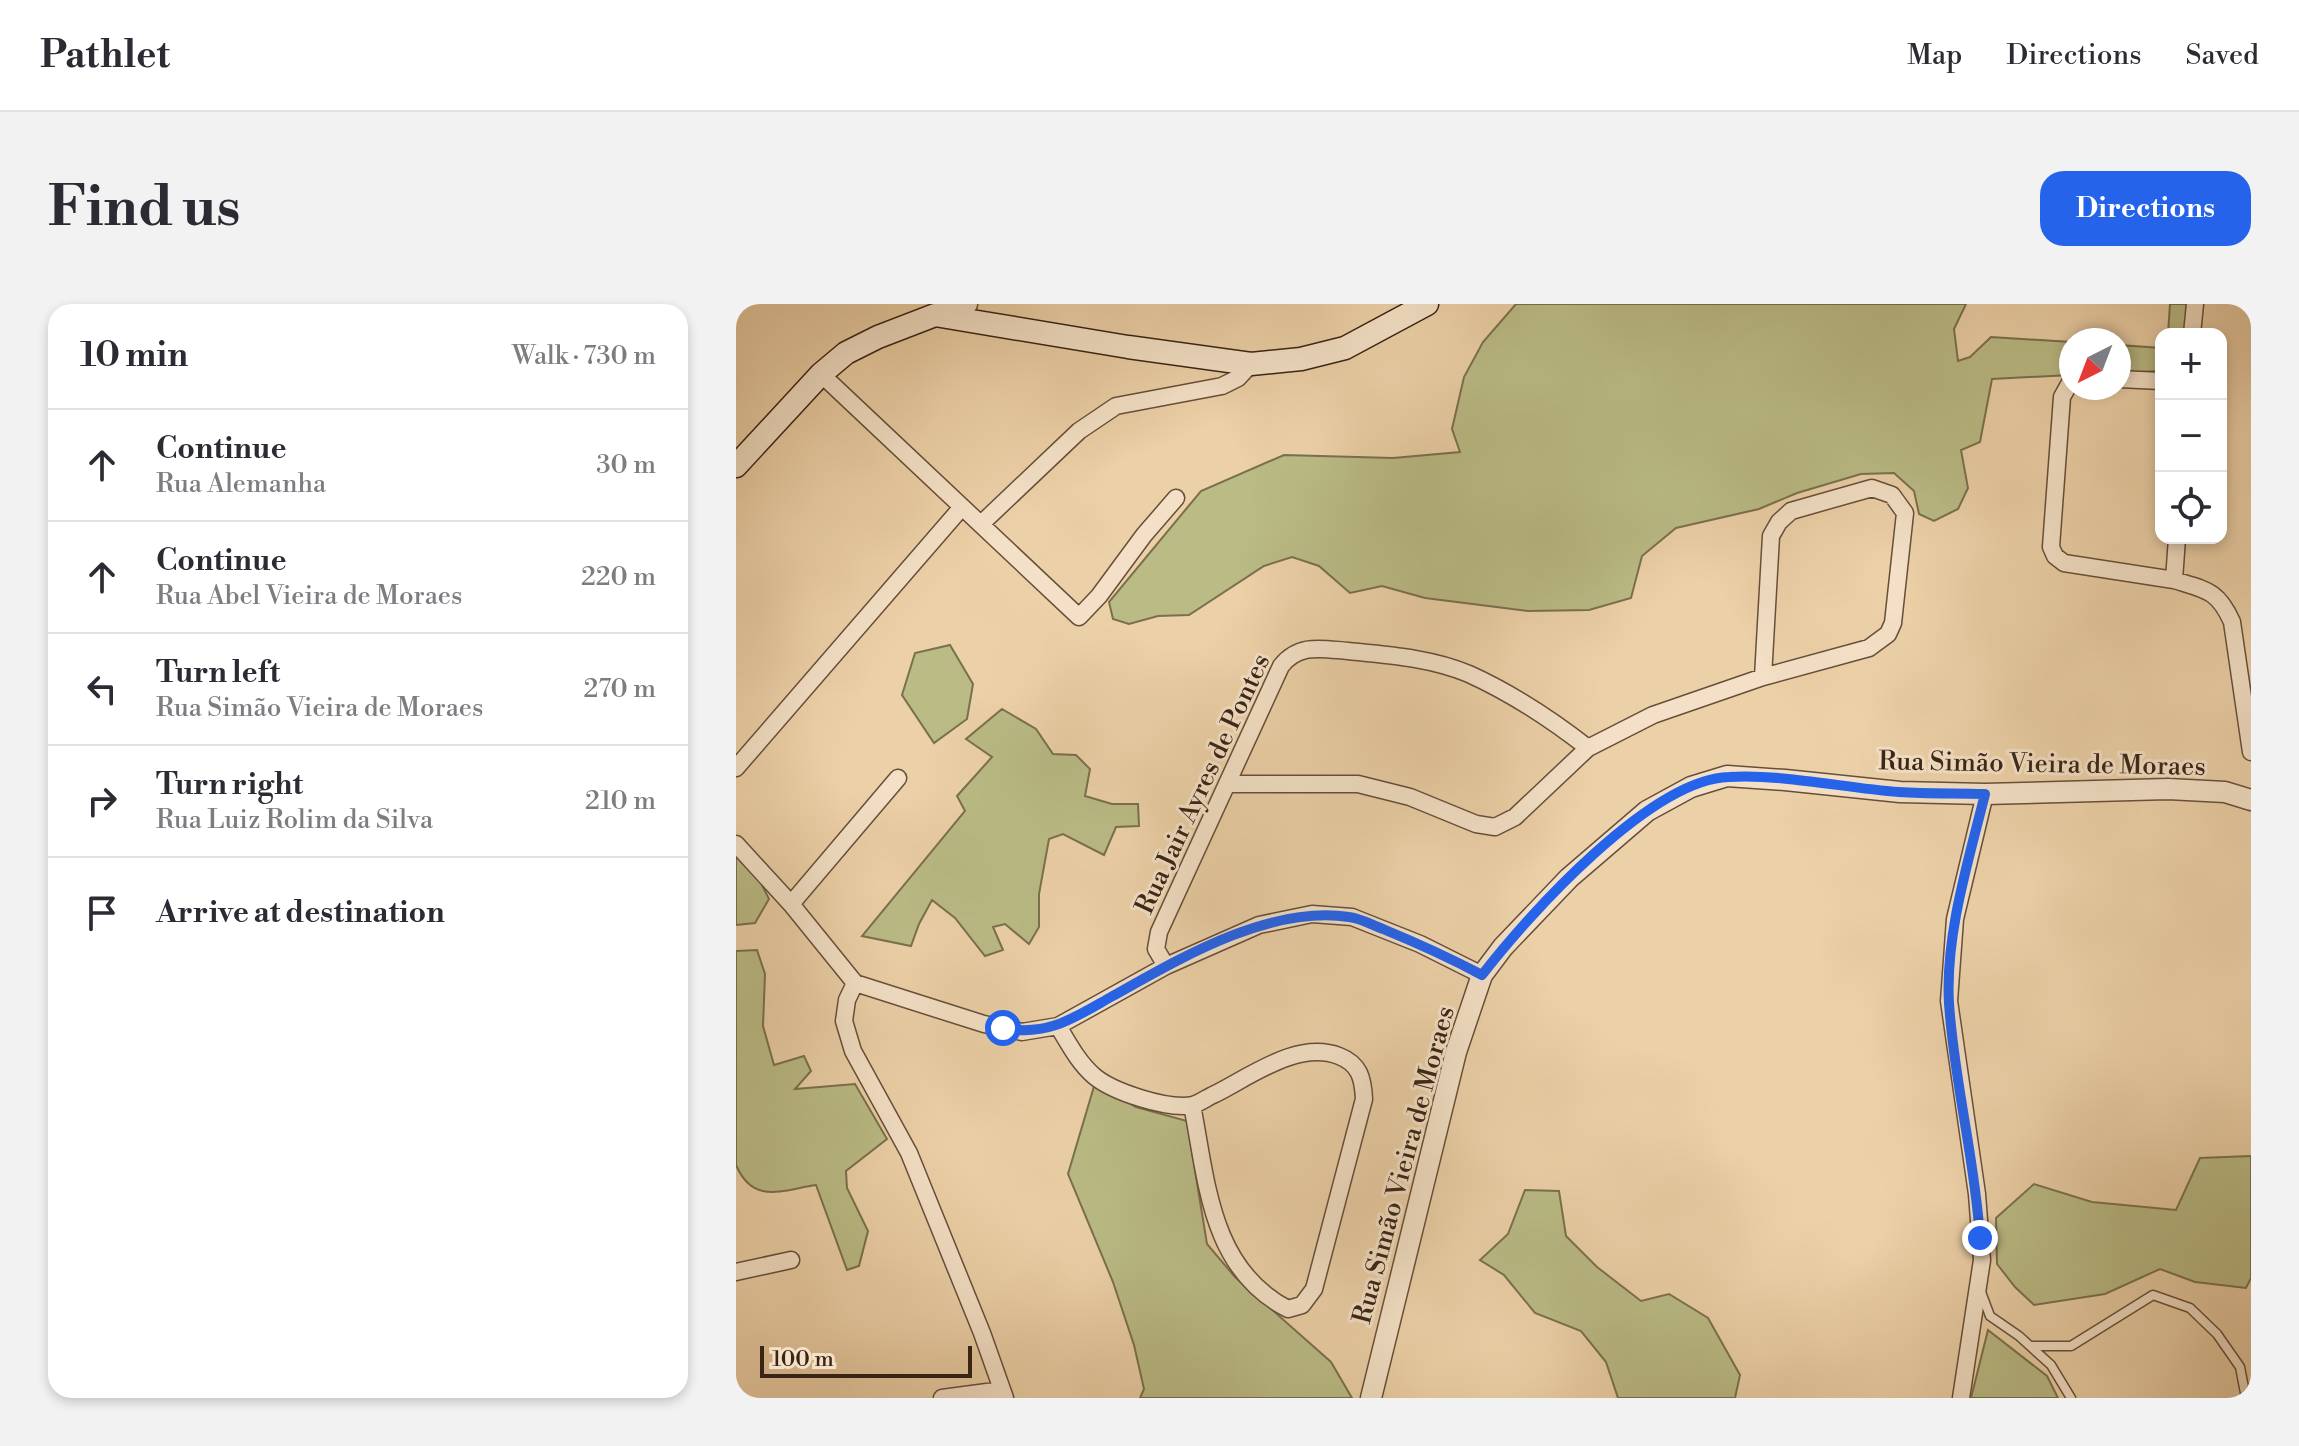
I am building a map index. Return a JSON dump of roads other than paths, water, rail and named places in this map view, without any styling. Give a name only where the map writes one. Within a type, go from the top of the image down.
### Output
[{"type":"main road","points":[[736,466],[821,374],[846,353],[935,315],[1251,364],[1301,359],[1345,348],[1427,304]]},
{"type":"street","points":[[935,315],[967,304]]},
{"type":"street","points":[[2193,328],[2195,304]]},
{"type":"street","points":[[981,524],[1079,431],[1116,406],[1222,386],[1238,378],[1251,364]]},
{"type":"street","points":[[821,374],[1079,617],[1176,498]]},
{"type":"street","points":[[2131,380],[2155,381]]},
{"type":"street","points":[[2062,400],[2051,547],[2055,556],[2064,563],[2174,580],[2205,590],[2224,603],[2232,622],[2251,752]]},
{"type":"street","points":[[1228,784],[1358,784],[1410,797],[1476,824],[1495,827],[1515,817],[1588,748],[1653,715],[1763,677],[1869,648],[1880,642],[1893,623],[1905,513],[1892,495],[1872,488],[1791,511],[1779,522],[1771,536],[1763,677]]},
{"type":"street","points":[[736,768],[962,507]]},
{"type":"street","points":[[2174,580],[2177,544]]},
{"type":"street","name":"Rua Jair Ayres de Pontes","points":[[1166,966],[1156,949],[1159,932],[1281,666],[1296,652],[1306,648],[1403,656],[1467,673],[1526,705],[1588,748]]},
{"type":"street","name":"Rua Simão Vieira de Moraes","points":[[1371,1398],[1456,1052],[1482,975],[1503,947],[1569,878],[1647,811],[1691,787],[1727,776],[1900,792],[1985,794],[2168,789],[2225,792],[2251,800]]},
{"type":"street","points":[[791,904],[898,778]]},
{"type":"street","points":[[1961,1398],[1982,1260],[1977,1194],[1949,1001],[1955,919],[1985,794]]},
{"type":"street","points":[[736,844],[791,904],[855,983],[984,1024],[1022,1032],[1058,1026],[1166,966],[1259,925],[1312,914],[1352,917],[1420,944],[1482,975]]},
{"type":"street","points":[[855,983],[847,1000],[844,1021],[853,1051],[909,1153],[1003,1394],[942,1398]]},
{"type":"street","points":[[1058,1026],[1079,1060],[1096,1077],[1117,1089],[1160,1103],[1192,1105],[1296,1054],[1324,1050],[1350,1060],[1363,1077],[1364,1099],[1314,1289],[1302,1305],[1288,1309],[1278,1304],[1245,1275],[1226,1248],[1216,1222],[1192,1105]]},
{"type":"street","points":[[736,1272],[791,1260]]},
{"type":"lane","points":[[1979,1289],[1990,1316],[2051,1365],[2071,1398]]},
{"type":"lane","points":[[2031,1346],[2071,1346],[2153,1295],[2190,1308],[2217,1334],[2240,1367],[2246,1398]]}]
